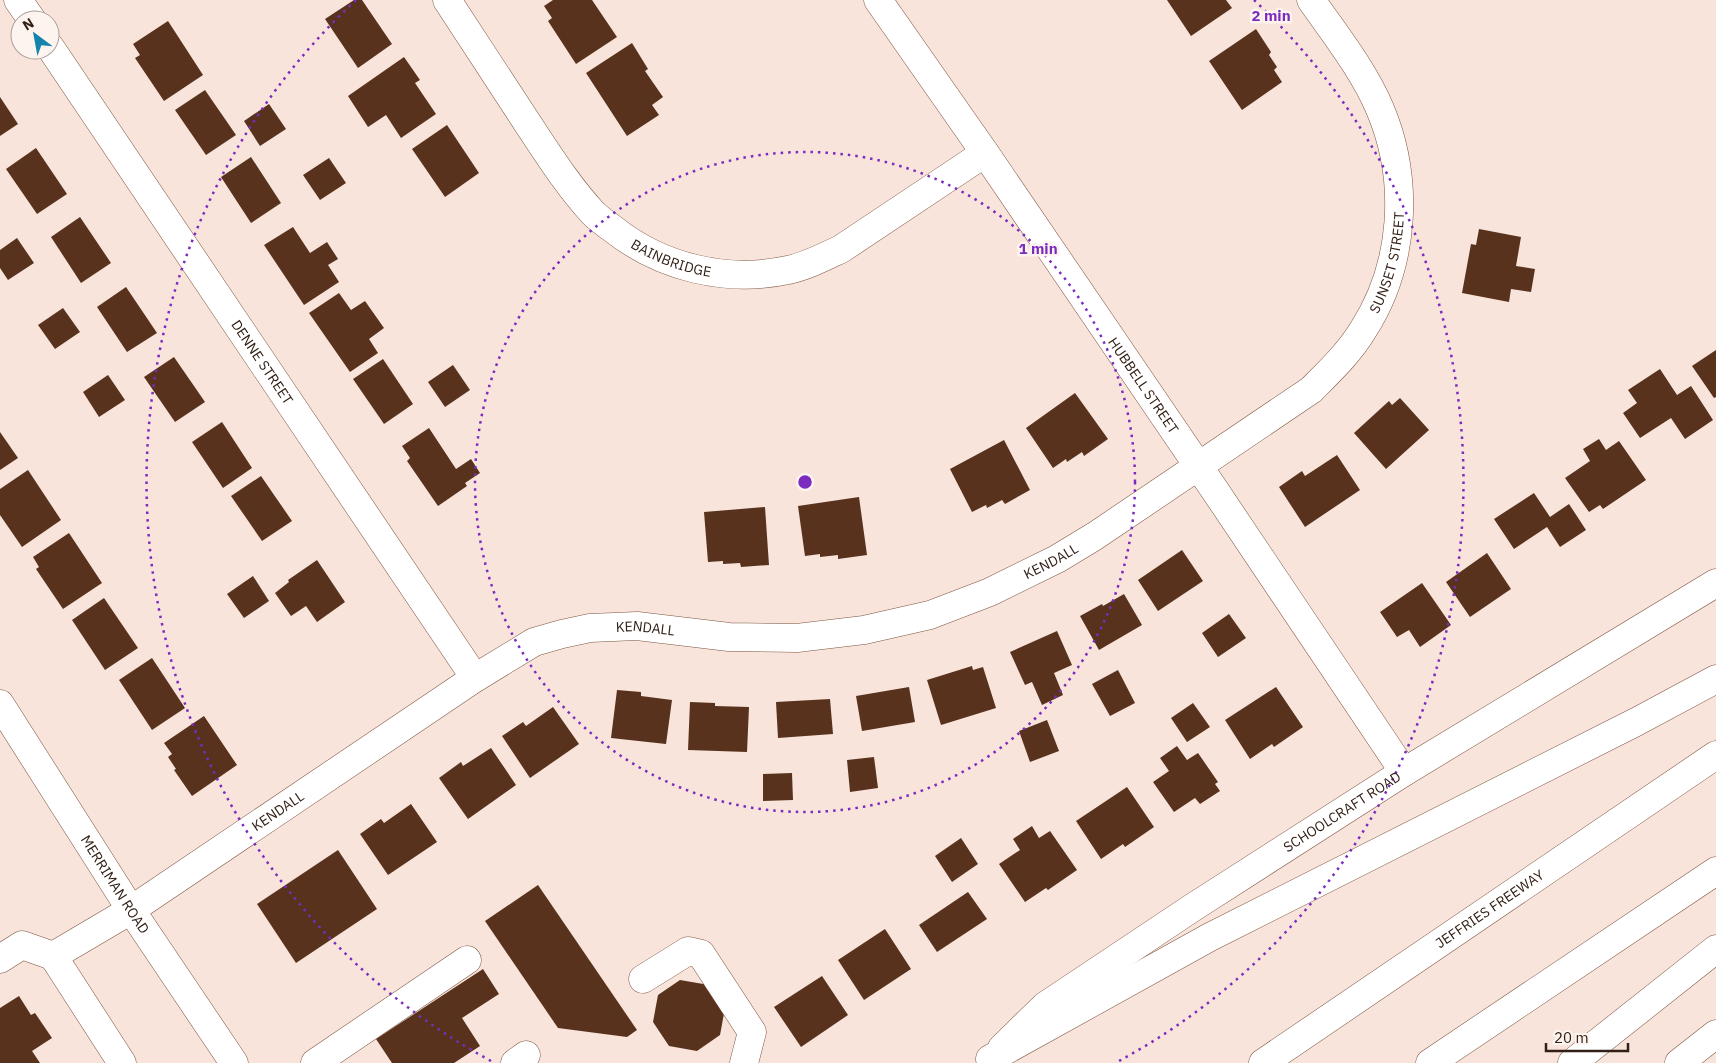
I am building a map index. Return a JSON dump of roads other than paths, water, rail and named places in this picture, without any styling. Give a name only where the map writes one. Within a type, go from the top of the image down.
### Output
[{"type":"main road","name":"BAINBRIDGE","points":[[447,0],[567,182],[594,214],[627,240],[649,253],[671,262],[709,273],[749,276],[789,270],[820,260],[841,249],[985,153]]},
{"type":"main road","name":"HUBBELL STREET","points":[[878,0],[1198,465],[1404,772]]},
{"type":"main road","name":"SUNSET STREET","points":[[1198,465],[1310,390],[1336,365],[1363,330],[1383,290],[1392,265],[1397,239],[1400,195],[1392,142],[1380,109],[1368,84],[1311,0]]},
{"type":"main road","name":"DENNE STREET","points":[[59,60],[475,678]]},
{"type":"main road","name":"KENDALL","points":[[53,956],[131,910],[475,678],[534,642],[590,628],[637,626],[729,638],[797,638],[864,630],[930,614],[990,592],[1057,559],[1096,536],[1198,465]]},
{"type":"main road","name":"SCHOOLCRAFT ROAD","points":[[987,1061],[1045,1006],[1192,908],[1404,772],[1716,583]]},
{"type":"main road","points":[[987,1061],[1210,937],[1628,727],[1716,679]]},
{"type":"main road","name":"MERRIMAN ROAD","points":[[3,714],[234,1063]]},
{"type":"main road","name":"JEFFRIES FREEWAY","points":[[1263,1063],[1716,754]]},
{"type":"main road","points":[[1430,1063],[1716,871]]},
{"type":"main road","points":[[0,959],[22,945],[53,956],[122,1063]]},
{"type":"main road","points":[[1572,1063],[1716,949]]},
{"type":"main road","points":[[643,979],[688,951],[701,954],[752,1032],[744,1063]]},
{"type":"main road","points":[[315,1063],[466,960]]},
{"type":"main road","points":[[1679,1063],[1714,1040]]}]
